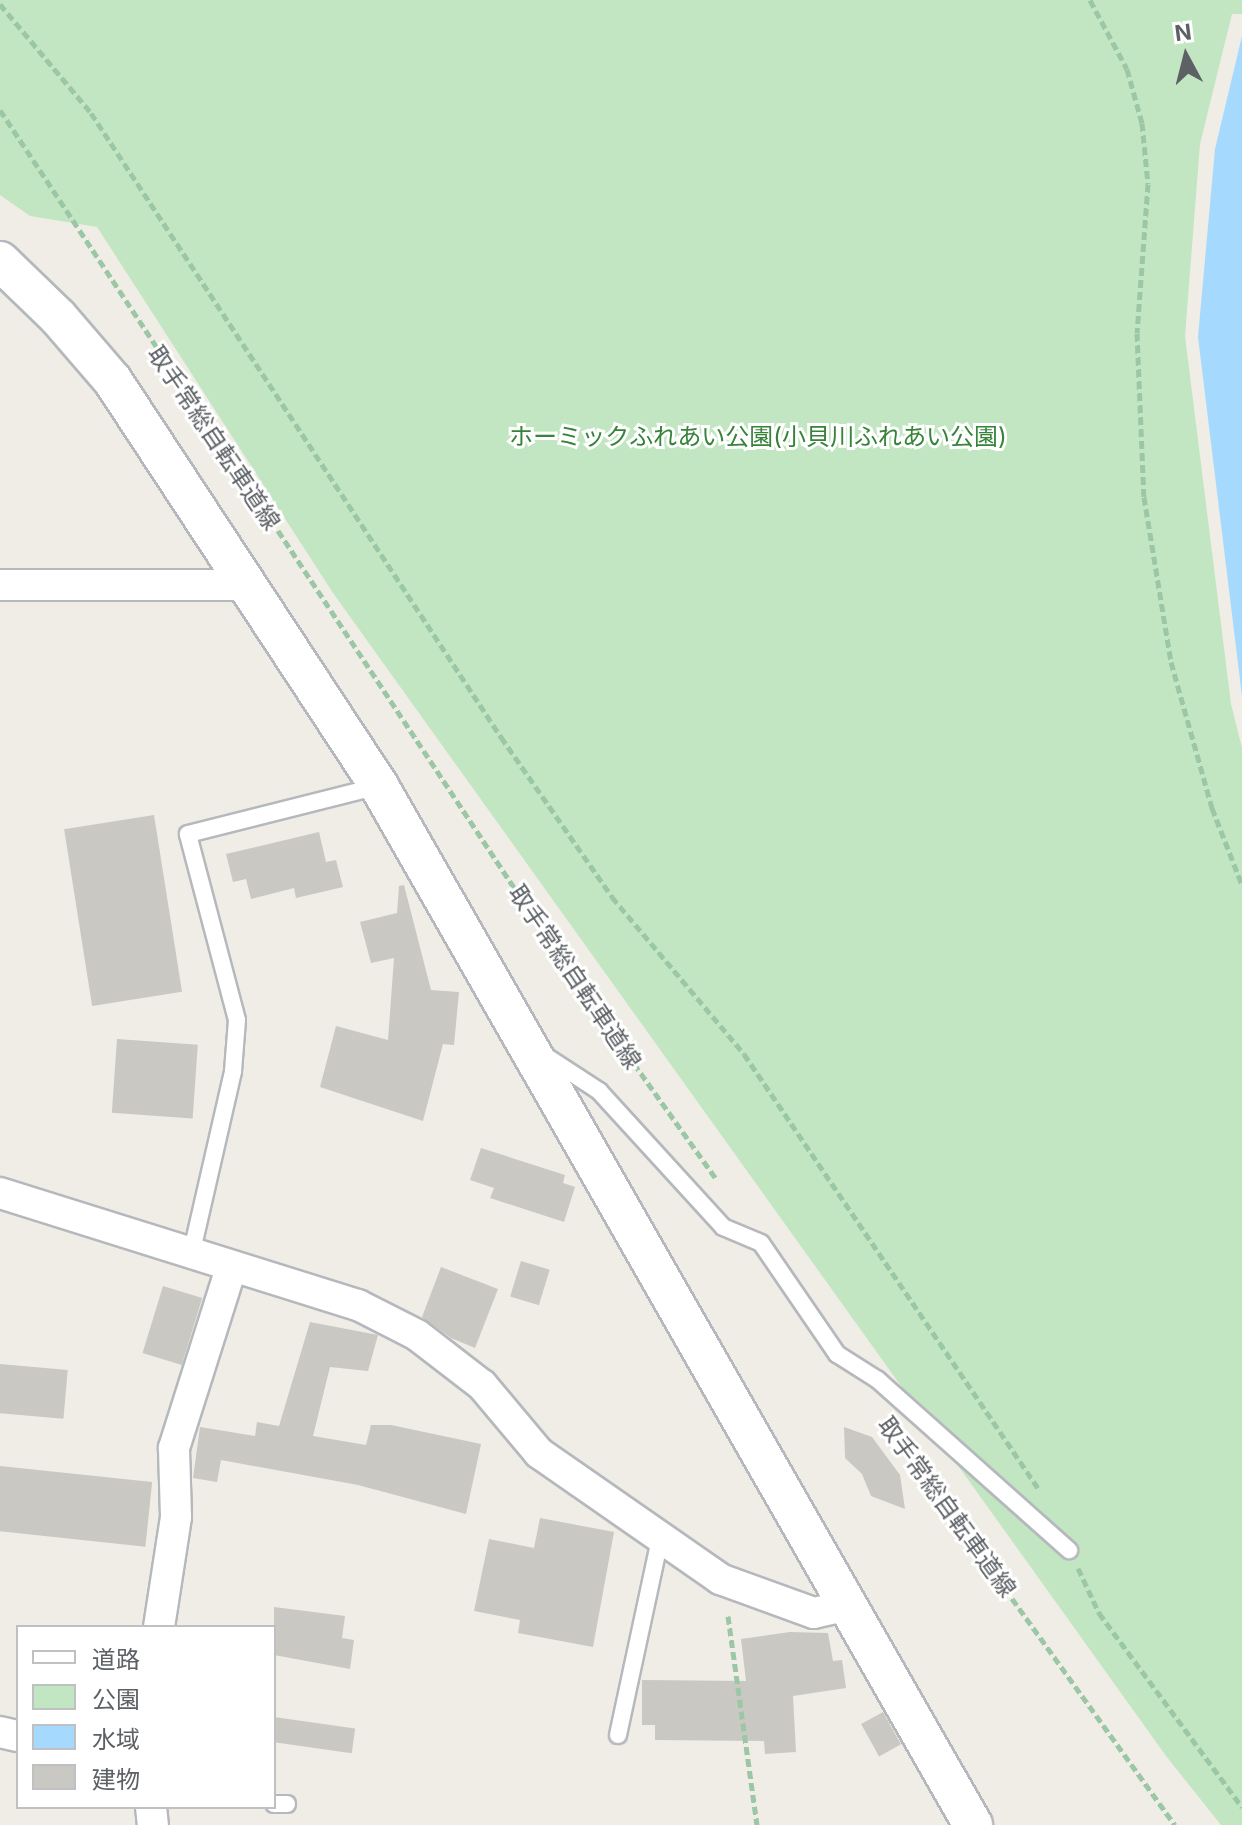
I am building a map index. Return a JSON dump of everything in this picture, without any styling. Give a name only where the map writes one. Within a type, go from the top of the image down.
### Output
[{"type":"street","points":[[0,261],[58,317],[113,381],[379,786],[530,1045],[973,1825]]},
{"type":"street","points":[[0,585],[248,585]]},
{"type":"street","points":[[0,1193],[231,1268],[358,1305],[417,1335],[482,1385],[539,1453],[720,1579],[814,1613],[850,1605]]},
{"type":"street","points":[[159,1625],[176,1517],[174,1448],[231,1268]]},
{"type":"lane","points":[[191,1255],[233,1071],[237,1020],[188,834],[379,786]]},
{"type":"lane","points":[[530,1045],[599,1091],[723,1227],[761,1243],[837,1354],[878,1380],[1069,1550]]},
{"type":"lane","points":[[618,1735],[660,1539]]},
{"type":"path","points":[[1090,0],[1127,69],[1142,123],[1148,184],[1137,333],[1144,497],[1169,647],[1212,808],[1242,885]]},
{"type":"path","points":[[0,4],[91,113],[535,786],[612,897],[744,1054],[1041,1493]]},
{"type":"path","name":"取手常総自転車道線","points":[[0,110],[567,969],[726,1193]]},
{"type":"path","name":"取手常総自転車道線","points":[[882,1417],[1175,1825]]},
{"type":"path","points":[[1069,1550],[1099,1613],[1242,1807]]},
{"type":"path","points":[[720,1579],[757,1825]]},
{"type":"green space","name":"ホーミックふれあい公園(小貝川ふれあい公園)","points":[[0,0],[1242,0],[1242,14],[1232,14],[1200,144],[1185,336],[1231,704],[1242,748],[1242,1825],[1221,1825],[1166,1756],[333,593],[97,227],[30,216],[0,195]]},
{"type":"water","points":[[1242,36],[1242,696],[1198,337],[1215,149]]},
{"type":"building","points":[[154,815],[182,992],[92,1006],[64,829]]},
{"type":"building","points":[[319,832],[326,862],[336,860],[343,887],[296,898],[294,888],[251,899],[246,879],[233,882],[226,854]]},
{"type":"building","points":[[404,885],[431,990],[459,992],[454,1045],[443,1044],[423,1121],[320,1087],[336,1026],[388,1040],[394,958],[371,963],[360,922],[397,913],[399,886]]},
{"type":"building","points":[[117,1039],[198,1045],[193,1118],[112,1113]]},
{"type":"building","points":[[481,1148],[565,1175],[563,1183],[575,1187],[564,1222],[490,1198],[494,1188],[470,1180]]},
{"type":"building","points":[[521,1261],[550,1270],[539,1305],[510,1296]]},
{"type":"building","points":[[441,1267],[498,1289],[475,1348],[451,1338],[422,1317]]},
{"type":"building","points":[[163,1286],[202,1298],[182,1365],[143,1353]]},
{"type":"building","points":[[310,1322],[378,1335],[368,1371],[330,1367],[313,1436],[366,1445],[371,1425],[391,1425],[481,1444],[466,1514],[358,1485],[221,1460],[217,1482],[193,1478],[200,1427],[255,1436],[257,1422],[279,1426]]},
{"type":"building","points":[[0,1364],[68,1370],[63,1419],[0,1413]]},
{"type":"building","points":[[844,1427],[872,1437],[900,1475],[905,1509],[871,1496],[862,1474],[845,1458]]},
{"type":"building","points":[[0,1466],[152,1482],[145,1547],[0,1531]]},
{"type":"building","points":[[540,1518],[614,1532],[593,1647],[518,1633],[520,1620],[474,1611],[489,1539],[534,1548]]},
{"type":"building","points":[[274,1607],[345,1616],[342,1638],[354,1640],[350,1669],[276,1655]]},
{"type":"building","points":[[790,1632],[828,1633],[833,1661],[842,1660],[846,1688],[793,1696],[796,1752],[765,1754],[764,1741],[655,1740],[655,1725],[642,1725],[642,1680],[746,1681],[741,1639]]},
{"type":"building","points":[[883,1712],[901,1744],[879,1756],[861,1724]]},
{"type":"building","points":[[276,1717],[355,1728],[352,1753],[276,1743]]}]
